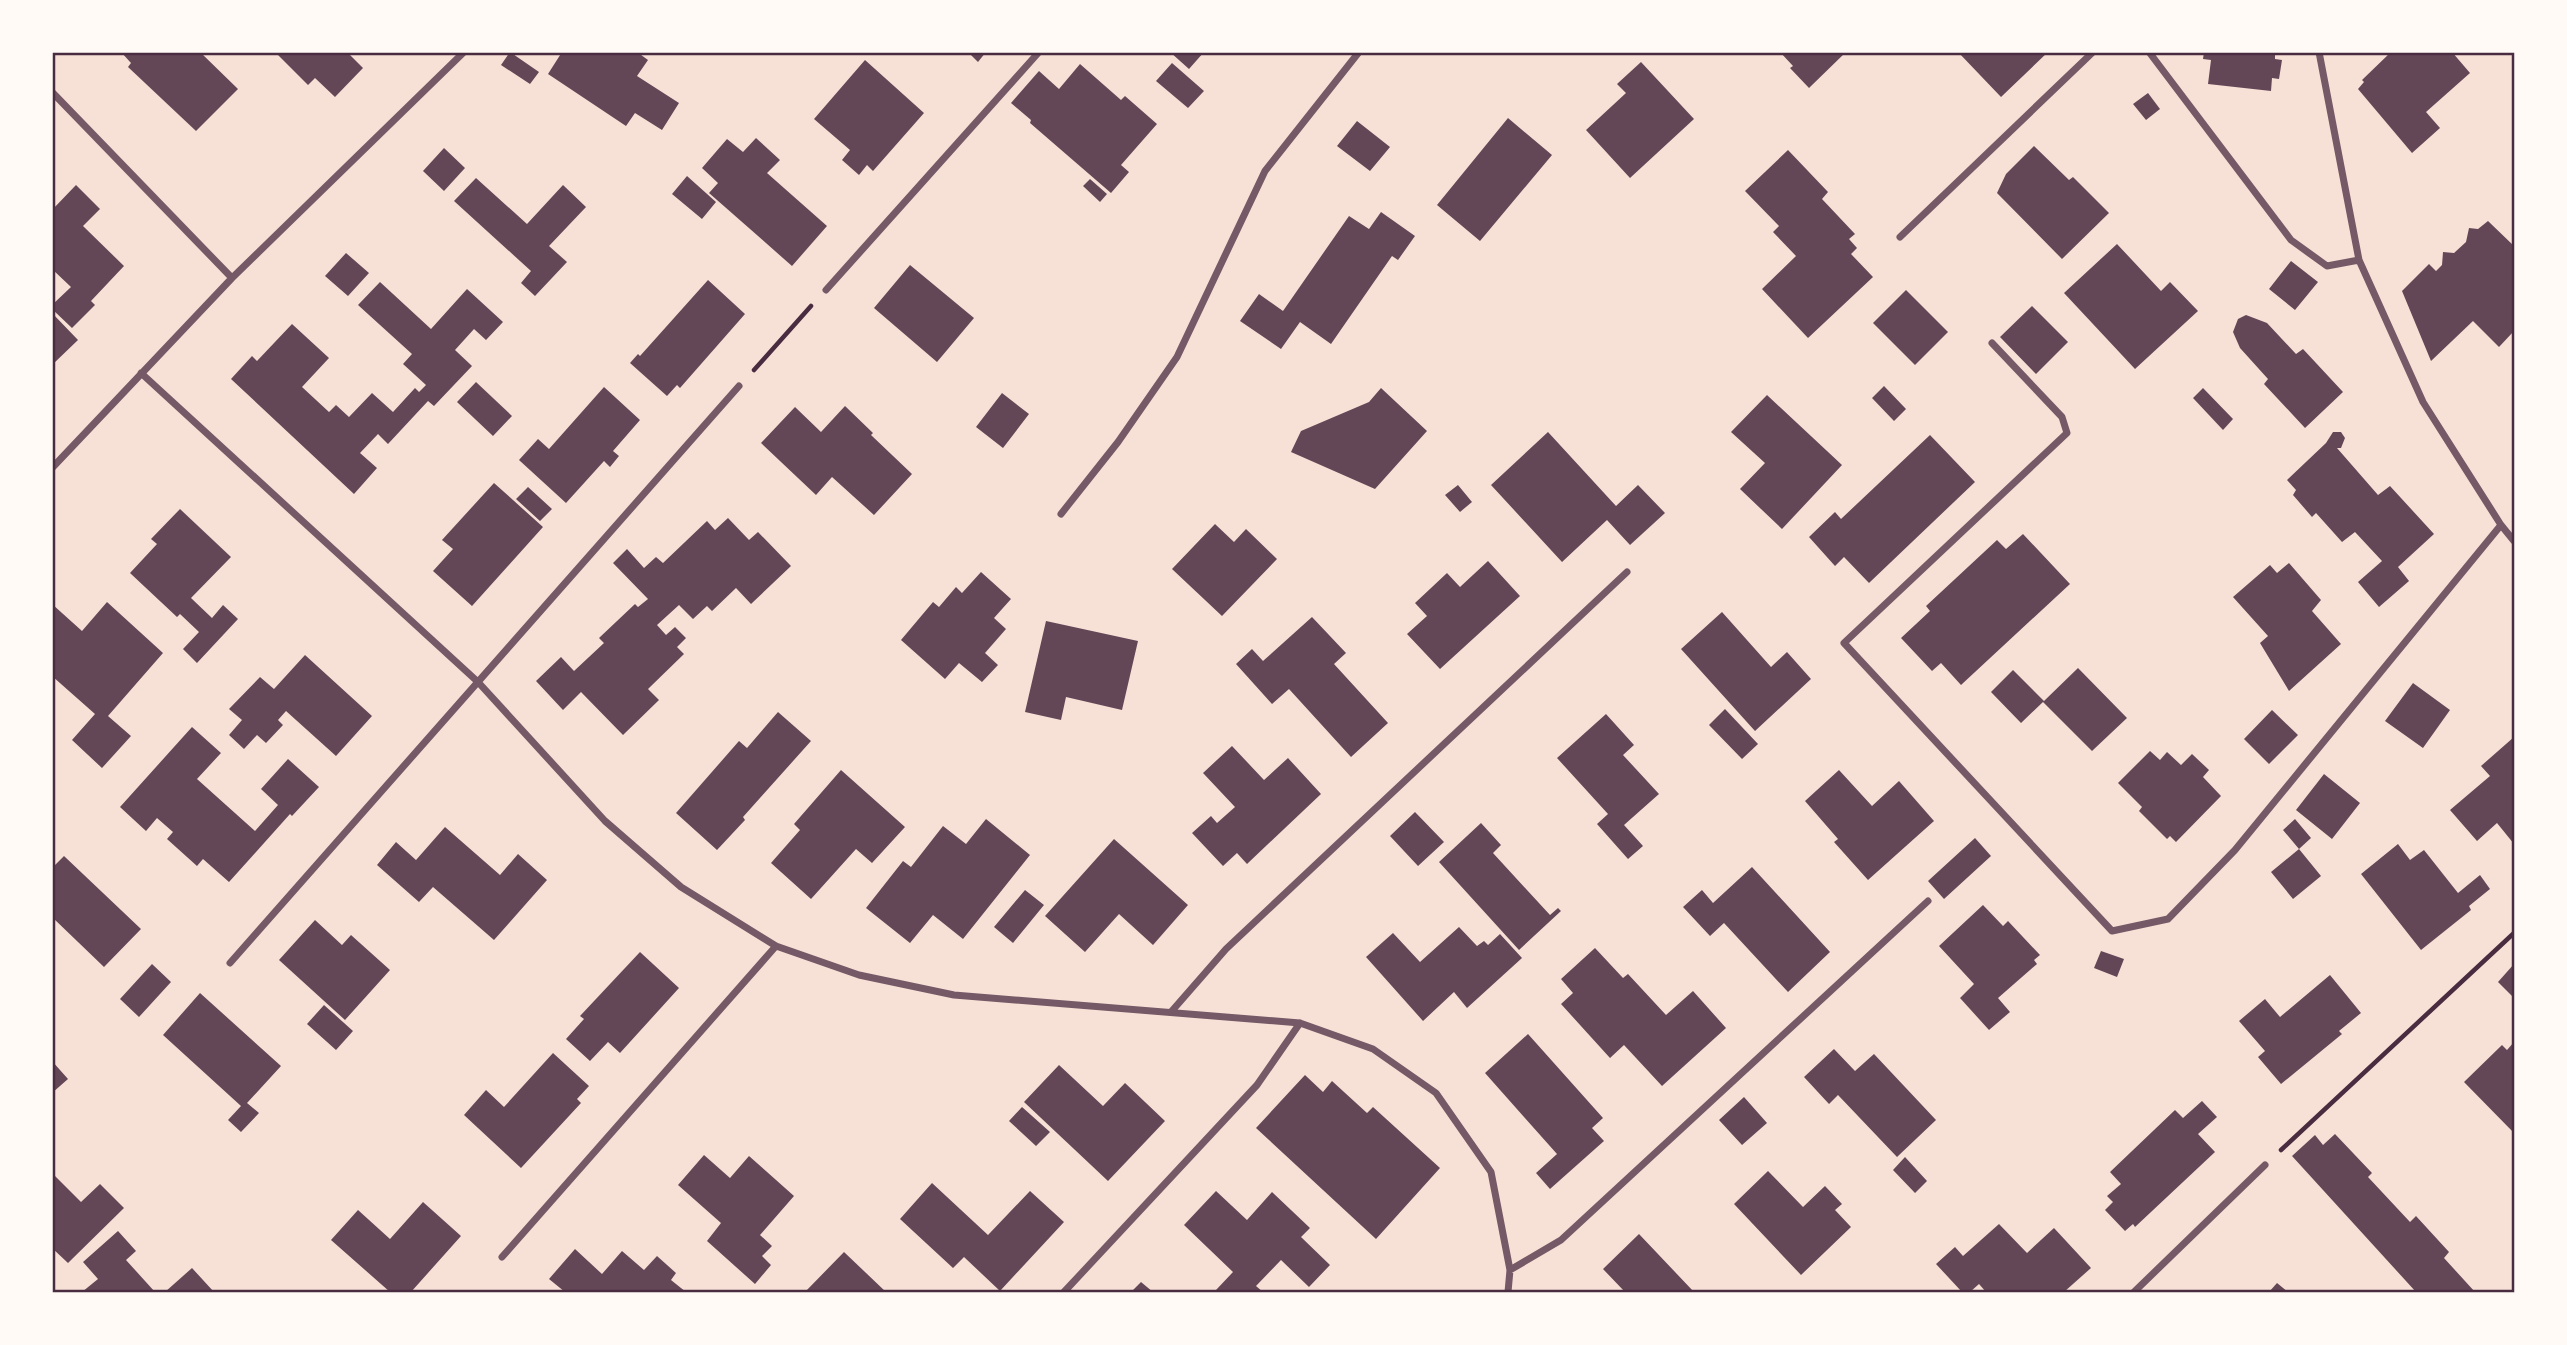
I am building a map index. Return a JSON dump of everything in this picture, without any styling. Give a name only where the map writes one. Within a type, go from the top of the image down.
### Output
[{"type":"street","points":[[52,468],[232,278],[464,52]]},
{"type":"street","points":[[826,290],[1039,52]]},
{"type":"street","points":[[1060,514],[1118,442],[1177,357],[1265,171],[1359,52]]},
{"type":"street","points":[[1900,237],[2093,52]]},
{"type":"street","points":[[2149,52],[2291,240],[2327,266],[2359,260]]},
{"type":"street","points":[[2319,52],[2359,260],[2423,402],[2501,525],[2515,541]]},
{"type":"street","points":[[52,92],[232,278]]},
{"type":"street","points":[[1992,343],[2063,417],[2067,433],[1844,643],[2112,931],[2168,919],[2235,850],[2501,525]]},
{"type":"street","points":[[141,373],[478,682],[606,821],[681,887],[776,946],[859,975],[954,995],[1300,1023],[1373,1049],[1436,1093],[1491,1172],[1510,1270],[1508,1293]]},
{"type":"street","points":[[230,963],[739,386]]},
{"type":"street","points":[[1171,1012],[1226,949],[1627,572]]},
{"type":"street","points":[[1510,1270],[1561,1240],[1928,901]]},
{"type":"street","points":[[502,1257],[776,946]]},
{"type":"street","points":[[1064,1293],[1257,1085],[1300,1023]]},
{"type":"street","points":[[2134,1293],[2264,1165]]},
{"type":"path","points":[[739,386],[826,290]]},
{"type":"path","points":[[2264,1165],[2515,933]]},
{"type":"building","points":[[121,52],[200,52],[238,89],[196,131],[128,67],[131,63]]},
{"type":"building","points":[[275,52],[347,52],[363,68],[335,97],[315,78],[308,85]]},
{"type":"building","points":[[510,52],[539,72],[530,84],[501,65]]},
{"type":"building","points":[[562,52],[637,52],[648,60],[637,76],[679,103],[662,130],[635,113],[626,126],[548,74]]},
{"type":"building","points":[[968,52],[986,52],[978,62]]},
{"type":"building","points":[[1170,52],[1204,52],[1189,69]]},
{"type":"building","points":[[1780,52],[1846,52],[1809,88],[1790,68],[1793,66]]},
{"type":"building","points":[[1958,52],[2048,52],[2001,97]]},
{"type":"building","points":[[2204,52],[2275,52],[2275,59],[2282,60],[2279,79],[2272,78],[2271,91],[2208,84],[2211,60],[2203,59]]},
{"type":"building","points":[[2391,52],[2452,52],[2470,73],[2426,112],[2440,128],[2412,153],[2358,89],[2364,82],[2362,80]]},
{"type":"building","points":[[865,60],[924,113],[873,171],[867,165],[859,175],[842,160],[850,150],[814,119]]},
{"type":"building","points":[[1641,62],[1694,119],[1630,178],[1586,130],[1626,93],[1617,84]]},
{"type":"building","points":[[1172,63],[1204,91],[1188,108],[1156,81]]},
{"type":"building","points":[[1080,64],[1121,100],[1125,96],[1157,124],[1121,165],[1129,172],[1111,193],[1030,123],[1031,120],[1011,103],[1039,71],[1059,89]]},
{"type":"building","points":[[2148,93],[2160,109],[2146,120],[2133,104]]},
{"type":"building","points":[[1508,118],[1552,155],[1480,241],[1437,205]]},
{"type":"building","points":[[1357,121],[1390,147],[1370,171],[1337,146]]},
{"type":"building","points":[[756,138],[780,160],[767,173],[827,226],[792,266],[709,193],[718,183],[702,168],[727,139],[743,152]]},
{"type":"building","points":[[2034,146],[2069,180],[2073,177],[2109,213],[2062,259],[1997,193],[2006,174]]},
{"type":"building","points":[[444,148],[465,168],[444,191],[423,171]]},
{"type":"building","points":[[1788,150],[1828,192],[1822,199],[1855,234],[1849,239],[1857,248],[1851,254],[1873,277],[1808,338],[1762,289],[1796,256],[1773,232],[1779,226],[1745,191]]},
{"type":"building","points":[[687,176],[716,202],[702,219],[672,194]]},
{"type":"building","points":[[476,178],[527,224],[563,185],[586,207],[549,246],[567,262],[535,296],[521,283],[531,271],[454,201]]},
{"type":"building","points":[[1090,179],[1107,194],[1100,202],[1083,186]]},
{"type":"building","points":[[76,185],[100,209],[83,226],[124,266],[91,301],[95,305],[72,328],[52,309],[52,305],[71,287],[52,269],[52,210]]},
{"type":"building","points":[[1381,212],[1415,236],[1398,260],[1392,256],[1331,344],[1300,322],[1281,349],[1240,321],[1259,294],[1283,311],[1349,216],[1369,229]]},
{"type":"building","points":[[2488,221],[2514,246],[2514,331],[2499,347],[2473,321],[2431,361],[2402,291],[2429,264],[2436,271],[2442,265],[2443,252],[2454,253],[2466,242],[2469,228],[2478,229]]},
{"type":"building","points":[[2117,244],[2161,291],[2170,282],[2198,311],[2135,369],[2064,293]]},
{"type":"building","points":[[346,253],[369,273],[348,296],[325,276]]},
{"type":"building","points":[[2291,261],[2318,282],[2295,310],[2269,289]]},
{"type":"building","points":[[910,265],[974,318],[937,362],[874,308]]},
{"type":"building","points":[[708,280],[745,314],[680,388],[677,385],[667,396],[630,363],[638,354],[640,356]]},
{"type":"building","points":[[380,282],[431,329],[467,289],[503,322],[486,340],[474,329],[455,350],[472,366],[434,406],[428,401],[388,444],[378,434],[360,453],[377,468],[354,494],[231,379],[252,356],[257,361],[292,324],[329,358],[302,387],[329,412],[336,405],[349,417],[372,393],[393,412],[415,388],[419,392],[426,385],[403,364],[412,354],[358,305]]},
{"type":"building","points":[[1906,290],[1948,332],[1915,365],[1873,323]]},
{"type":"building","points":[[2032,306],[2068,342],[2036,374],[2000,337]]},
{"type":"building","points":[[52,313],[78,340],[52,365]]},
{"type":"building","points":[[2246,315],[2267,323],[2296,354],[2303,349],[2343,392],[2305,428],[2264,384],[2268,379],[2240,348],[2233,332],[2238,319]]},
{"type":"building","points":[[476,382],[512,416],[493,436],[457,402]]},
{"type":"building","points":[[1884,386],[1906,409],[1894,421],[1872,398]]},
{"type":"building","points":[[604,387],[640,420],[613,451],[619,456],[610,467],[604,461],[566,503],[519,460],[538,439],[549,449]]},
{"type":"building","points":[[1381,388],[1427,431],[1375,489],[1291,452],[1301,431],[1369,402]]},
{"type":"building","points":[[2203,388],[2233,419],[2223,430],[2193,398]]},
{"type":"building","points":[[1002,393],[1029,414],[1003,448],[976,427]]},
{"type":"building","points":[[1767,395],[1842,465],[1782,529],[1740,489],[1765,463],[1731,432]]},
{"type":"building","points":[[845,406],[912,474],[874,515],[832,477],[816,495],[761,443],[795,407],[821,432]]},
{"type":"building","points":[[1548,432],[1616,506],[1638,485],[1665,513],[1630,545],[1607,520],[1562,562],[1491,485]]},
{"type":"building","points":[[2333,432],[2341,432],[2345,438],[2341,448],[2337,448],[2378,495],[2390,486],[2434,534],[2398,567],[2409,581],[2379,607],[2358,582],[2382,561],[2355,532],[2342,542],[2316,513],[2312,517],[2293,495],[2296,490],[2287,480],[2326,443]]},
{"type":"building","points":[[1930,435],[1975,482],[1869,583],[1844,557],[1835,566],[1809,537],[1835,512],[1841,519]]},
{"type":"building","points":[[494,483],[543,527],[472,606],[433,571],[453,549],[442,540]]},
{"type":"building","points":[[1458,485],[1472,502],[1460,512],[1445,495]]},
{"type":"building","points":[[528,487],[552,509],[540,521],[516,499]]},
{"type":"building","points":[[180,509],[231,557],[191,598],[212,618],[223,605],[238,619],[197,663],[183,649],[199,632],[180,614],[177,617],[130,573],[157,544],[151,539]]},
{"type":"building","points":[[728,518],[749,540],[758,532],[791,566],[751,604],[736,588],[712,611],[707,606],[693,619],[679,605],[657,625],[666,635],[675,627],[686,638],[677,647],[684,654],[648,689],[659,700],[623,735],[581,692],[563,710],[536,681],[561,657],[574,671],[604,643],[599,638],[635,604],[638,607],[648,599],[613,563],[627,549],[644,568],[656,557],[663,563],[707,521],[715,530]]},
{"type":"building","points":[[1215,524],[1234,542],[1246,529],[1277,559],[1222,616],[1172,569]]},
{"type":"building","points":[[2023,534],[2070,584],[1961,685],[1941,663],[1932,671],[1901,638],[1930,611],[1926,606],[1997,540],[2006,549]]},
{"type":"building","points":[[1488,561],[1520,596],[1440,669],[1407,634],[1427,616],[1415,603],[1447,573],[1460,587]]},
{"type":"building","points":[[2289,563],[2321,600],[2312,611],[2341,644],[2289,691],[2260,643],[2268,636],[2233,597],[2270,565],[2277,573]]},
{"type":"building","points":[[981,572],[1011,599],[994,618],[1006,629],[985,653],[998,665],[982,682],[959,663],[945,679],[901,640],[933,602],[939,607],[956,587],[962,593]]},
{"type":"building","points":[[107,602],[163,653],[108,716],[131,736],[102,768],[72,740],[95,714],[52,676],[52,604],[82,631]]},
{"type":"building","points":[[1722,612],[1771,667],[1787,652],[1811,679],[1755,731],[1681,649]]},
{"type":"building","points":[[1312,617],[1346,653],[1334,664],[1388,723],[1351,757],[1289,689],[1272,704],[1236,664],[1252,649],[1263,661]]},
{"type":"building","points":[[1046,621],[1138,641],[1122,710],[1066,697],[1061,720],[1025,712]]},
{"type":"building","points":[[305,655],[372,716],[336,756],[286,711],[278,720],[283,725],[266,743],[257,735],[244,749],[229,735],[242,720],[229,709],[260,677],[274,689]]},
{"type":"building","points":[[2078,668],[2127,718],[2092,751],[2043,702],[2021,723],[1991,692],[2013,670],[2044,701]]},
{"type":"building","points":[[2413,683],[2450,710],[2423,748],[2385,721]]},
{"type":"building","points":[[1725,709],[1758,744],[1742,759],[1709,725]]},
{"type":"building","points":[[2272,710],[2298,735],[2269,764],[2244,739]]},
{"type":"building","points":[[778,712],[811,741],[717,850],[676,813],[739,741],[747,748]]},
{"type":"building","points":[[1606,714],[1634,745],[1623,755],[1659,794],[1624,825],[1643,846],[1628,859],[1597,824],[1608,814],[1557,758]]},
{"type":"building","points":[[192,727],[221,753],[197,779],[255,831],[278,805],[261,789],[288,759],[319,787],[292,816],[290,814],[229,882],[203,859],[197,866],[167,839],[173,832],[157,818],[146,831],[120,807]]},
{"type":"building","points":[[2514,737],[2514,844],[2497,823],[2477,841],[2450,810],[2490,776],[2481,766]]},
{"type":"building","points":[[1232,746],[1264,780],[1288,758],[1321,794],[1247,864],[1237,853],[1223,866],[1192,833],[1211,816],[1217,823],[1235,807],[1203,773]]},
{"type":"building","points":[[2150,751],[2160,760],[2167,752],[2181,765],[2192,754],[2209,770],[2203,777],[2221,796],[2176,842],[2170,836],[2167,839],[2139,811],[2142,807],[2118,783]]},
{"type":"building","points":[[841,770],[905,827],[872,863],[856,849],[811,899],[771,863],[800,830],[794,824]]},
{"type":"building","points":[[1839,770],[1872,806],[1899,781],[1934,821],[1868,880],[1834,842],[1838,839],[1805,801]]},
{"type":"building","points":[[2324,774],[2360,803],[2332,839],[2296,810]]},
{"type":"building","points":[[1415,812],[1444,842],[1418,866],[1390,836]]},
{"type":"building","points":[[986,819],[1030,855],[963,939],[933,915],[910,943],[866,908],[903,861],[911,867],[943,826],[966,844]]},
{"type":"building","points":[[2295,819],[2311,838],[2299,849],[2283,830]]},
{"type":"building","points":[[1481,823],[1501,845],[1493,853],[1550,915],[1558,908],[1561,911],[1519,950],[1439,862]]},
{"type":"building","points":[[445,827],[500,875],[518,854],[547,880],[494,940],[433,887],[419,902],[377,865],[396,842],[416,860]]},
{"type":"building","points":[[1975,838],[1991,856],[1944,899],[1928,881]]},
{"type":"building","points":[[1114,839],[1188,905],[1153,945],[1119,914],[1085,952],[1045,916]]},
{"type":"building","points":[[2398,844],[2410,860],[2424,850],[2458,893],[2480,875],[2490,889],[2469,906],[2471,910],[2421,950],[2361,874]]},
{"type":"building","points":[[2299,849],[2321,876],[2293,899],[2271,872]]},
{"type":"building","points":[[64,856],[141,929],[104,967],[52,917],[52,868]]},
{"type":"building","points":[[1752,867],[1830,952],[1788,992],[1724,923],[1710,936],[1683,907],[1702,890],[1713,903]]},
{"type":"building","points":[[1025,890],[1044,905],[1013,943],[994,927]]},
{"type":"building","points":[[1983,905],[2003,926],[2008,921],[2040,955],[2034,960],[2037,964],[1998,998],[2010,1012],[1989,1030],[1960,998],[1974,984],[1939,946]]},
{"type":"building","points":[[315,920],[342,945],[351,935],[390,970],[345,1020],[279,960]]},
{"type":"building","points":[[1459,927],[1477,946],[1484,941],[1488,945],[1500,934],[1522,958],[1467,1008],[1454,992],[1423,1021],[1366,957],[1393,933],[1420,962]]},
{"type":"building","points":[[1595,948],[1623,978],[1628,974],[1666,1015],[1693,991],[1726,1028],[1662,1086],[1624,1045],[1610,1058],[1561,1004],[1573,993],[1561,979]]},
{"type":"building","points":[[2101,951],[2124,959],[2117,977],[2094,968]]},
{"type":"building","points":[[640,952],[679,988],[620,1053],[608,1042],[590,1061],[566,1039],[584,1019],[580,1016]]},
{"type":"building","points":[[152,964],[171,982],[139,1017],[120,999]]},
{"type":"building","points":[[2514,964],[2514,998],[2498,982]]},
{"type":"building","points":[[2330,975],[2361,1013],[2339,1031],[2342,1034],[2281,1084],[2258,1057],[2265,1051],[2239,1021],[2265,999],[2280,1017]]},
{"type":"building","points":[[200,993],[281,1066],[247,1103],[259,1113],[241,1132],[228,1120],[241,1106],[163,1035]]},
{"type":"building","points":[[324,1005],[353,1031],[336,1050],[307,1024]]},
{"type":"building","points":[[1528,1034],[1603,1118],[1592,1128],[1604,1141],[1550,1189],[1536,1173],[1557,1154],[1485,1073]]},
{"type":"building","points":[[2514,1042],[2514,1133],[2464,1082],[2502,1045],[2507,1050]]},
{"type":"building","points":[[1834,1049],[1855,1071],[1874,1054],[1936,1120],[1897,1157],[1838,1095],[1829,1104],[1804,1077]]},
{"type":"building","points":[[553,1053],[589,1086],[577,1099],[581,1103],[521,1168],[464,1115],[486,1090],[504,1107]]},
{"type":"building","points":[[52,1061],[68,1079],[52,1093]]},
{"type":"building","points":[[1059,1065],[1103,1106],[1125,1083],[1165,1121],[1108,1181],[1024,1102]]},
{"type":"building","points":[[1305,1075],[1323,1092],[1332,1081],[1367,1113],[1373,1107],[1440,1168],[1376,1239],[1256,1128]]},
{"type":"building","points":[[1744,1097],[1767,1123],[1742,1145],[1719,1120]]},
{"type":"building","points":[[2202,1101],[2217,1117],[2198,1134],[2215,1152],[2135,1227],[2133,1224],[2125,1231],[2105,1210],[2113,1202],[2107,1196],[2121,1184],[2110,1172],[2175,1110],[2183,1118]]},
{"type":"building","points":[[1022,1107],[1050,1132],[1036,1146],[1009,1121]]},
{"type":"building","points":[[2335,1134],[2372,1173],[2368,1177],[2410,1222],[2416,1216],[2449,1252],[2444,1258],[2475,1292],[2416,1292],[2292,1156],[2315,1135],[2323,1145]]},
{"type":"building","points":[[704,1155],[730,1178],[749,1156],[794,1196],[760,1235],[772,1246],[762,1256],[771,1265],[755,1284],[707,1241],[721,1223],[678,1185]]},
{"type":"building","points":[[1905,1157],[1927,1181],[1915,1193],[1893,1170]]},
{"type":"building","points":[[1768,1171],[1803,1207],[1825,1186],[1842,1204],[1835,1210],[1851,1227],[1801,1275],[1734,1204]]},
{"type":"building","points":[[52,1173],[81,1202],[100,1184],[124,1208],[68,1263],[52,1248]]},
{"type":"building","points":[[932,1183],[988,1235],[1030,1191],[1064,1222],[1000,1291],[964,1257],[953,1268],[900,1219]]},
{"type":"building","points":[[1216,1191],[1247,1220],[1272,1192],[1310,1228],[1301,1237],[1330,1265],[1309,1287],[1281,1260],[1256,1286],[1263,1292],[1218,1292],[1216,1290],[1233,1272],[1184,1225]]},
{"type":"building","points":[[423,1202],[461,1236],[411,1292],[390,1292],[331,1240],[358,1210],[390,1239]]},
{"type":"building","points":[[1999,1224],[2027,1253],[2054,1228],[2091,1268],[2064,1292],[1986,1292],[1979,1284],[1970,1292],[1962,1292],[1936,1264],[1955,1247],[1963,1256]]},
{"type":"building","points":[[118,1231],[136,1251],[126,1260],[155,1292],[82,1292],[98,1279],[83,1262]]},
{"type":"building","points":[[1639,1234],[1694,1292],[1625,1292],[1603,1269]]},
{"type":"building","points":[[575,1249],[602,1274],[622,1251],[644,1270],[657,1256],[676,1273],[671,1280],[686,1292],[565,1292],[549,1279]]},
{"type":"building","points":[[844,1252],[886,1292],[805,1292]]},
{"type":"building","points":[[192,1268],[214,1292],[165,1292]]},
{"type":"building","points":[[1141,1282],[1153,1292],[1131,1292]]},
{"type":"building","points":[[2277,1283],[2288,1292],[2269,1292]]}]
